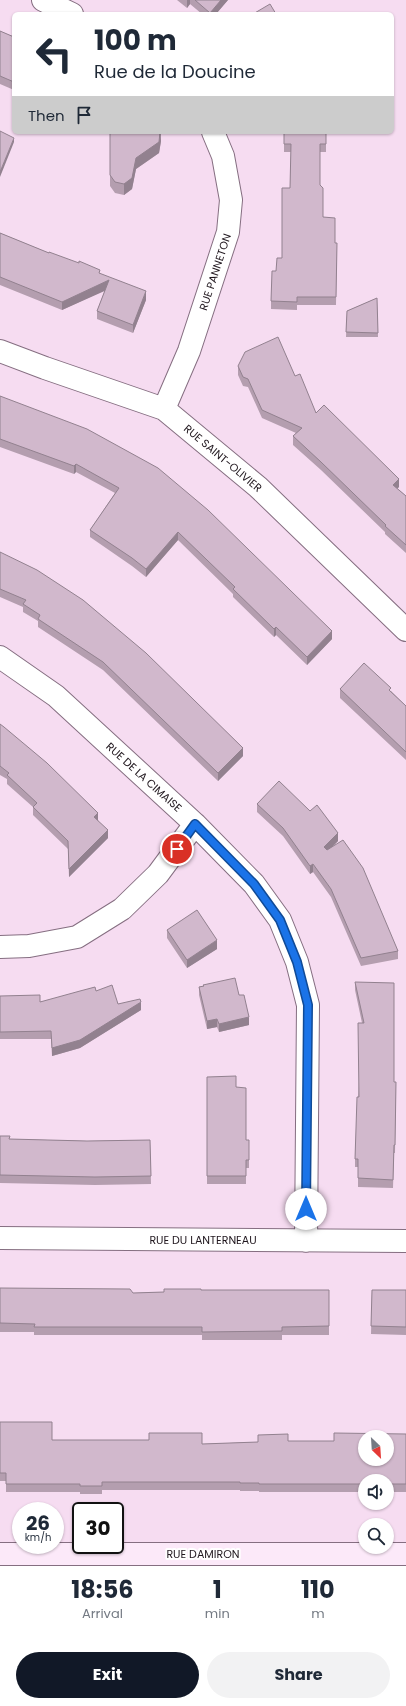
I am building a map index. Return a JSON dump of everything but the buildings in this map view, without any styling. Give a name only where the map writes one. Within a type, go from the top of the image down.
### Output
[{"type":"street","points":[[43,0],[68,12]]},
{"type":"street","name":"RUE PANNETON","points":[[164,408],[189,350],[228,232],[231,200],[223,156],[214,134]]},
{"type":"street","name":"RUE SAINT-OLIVIER","points":[[0,351],[45,368],[164,408],[258,487],[406,630]]},
{"type":"street","name":"RUE DE LA CIMAISE","points":[[0,657],[56,696],[195,824],[254,884],[280,920],[297,962],[308,1005],[306,1240]]},
{"type":"street","points":[[0,947],[29,946],[77,937],[122,909],[158,874],[195,824]]},
{"type":"street","name":"RUE DU LANTERNEAU","points":[[0,1238],[406,1242]]},
{"type":"street","name":"RUE DAMIRON","points":[[0,1554],[406,1554]]},
{"type":"route","points":[[177,849],[195,824],[254,884],[280,920],[297,962],[308,1005],[306,1209]]}]
